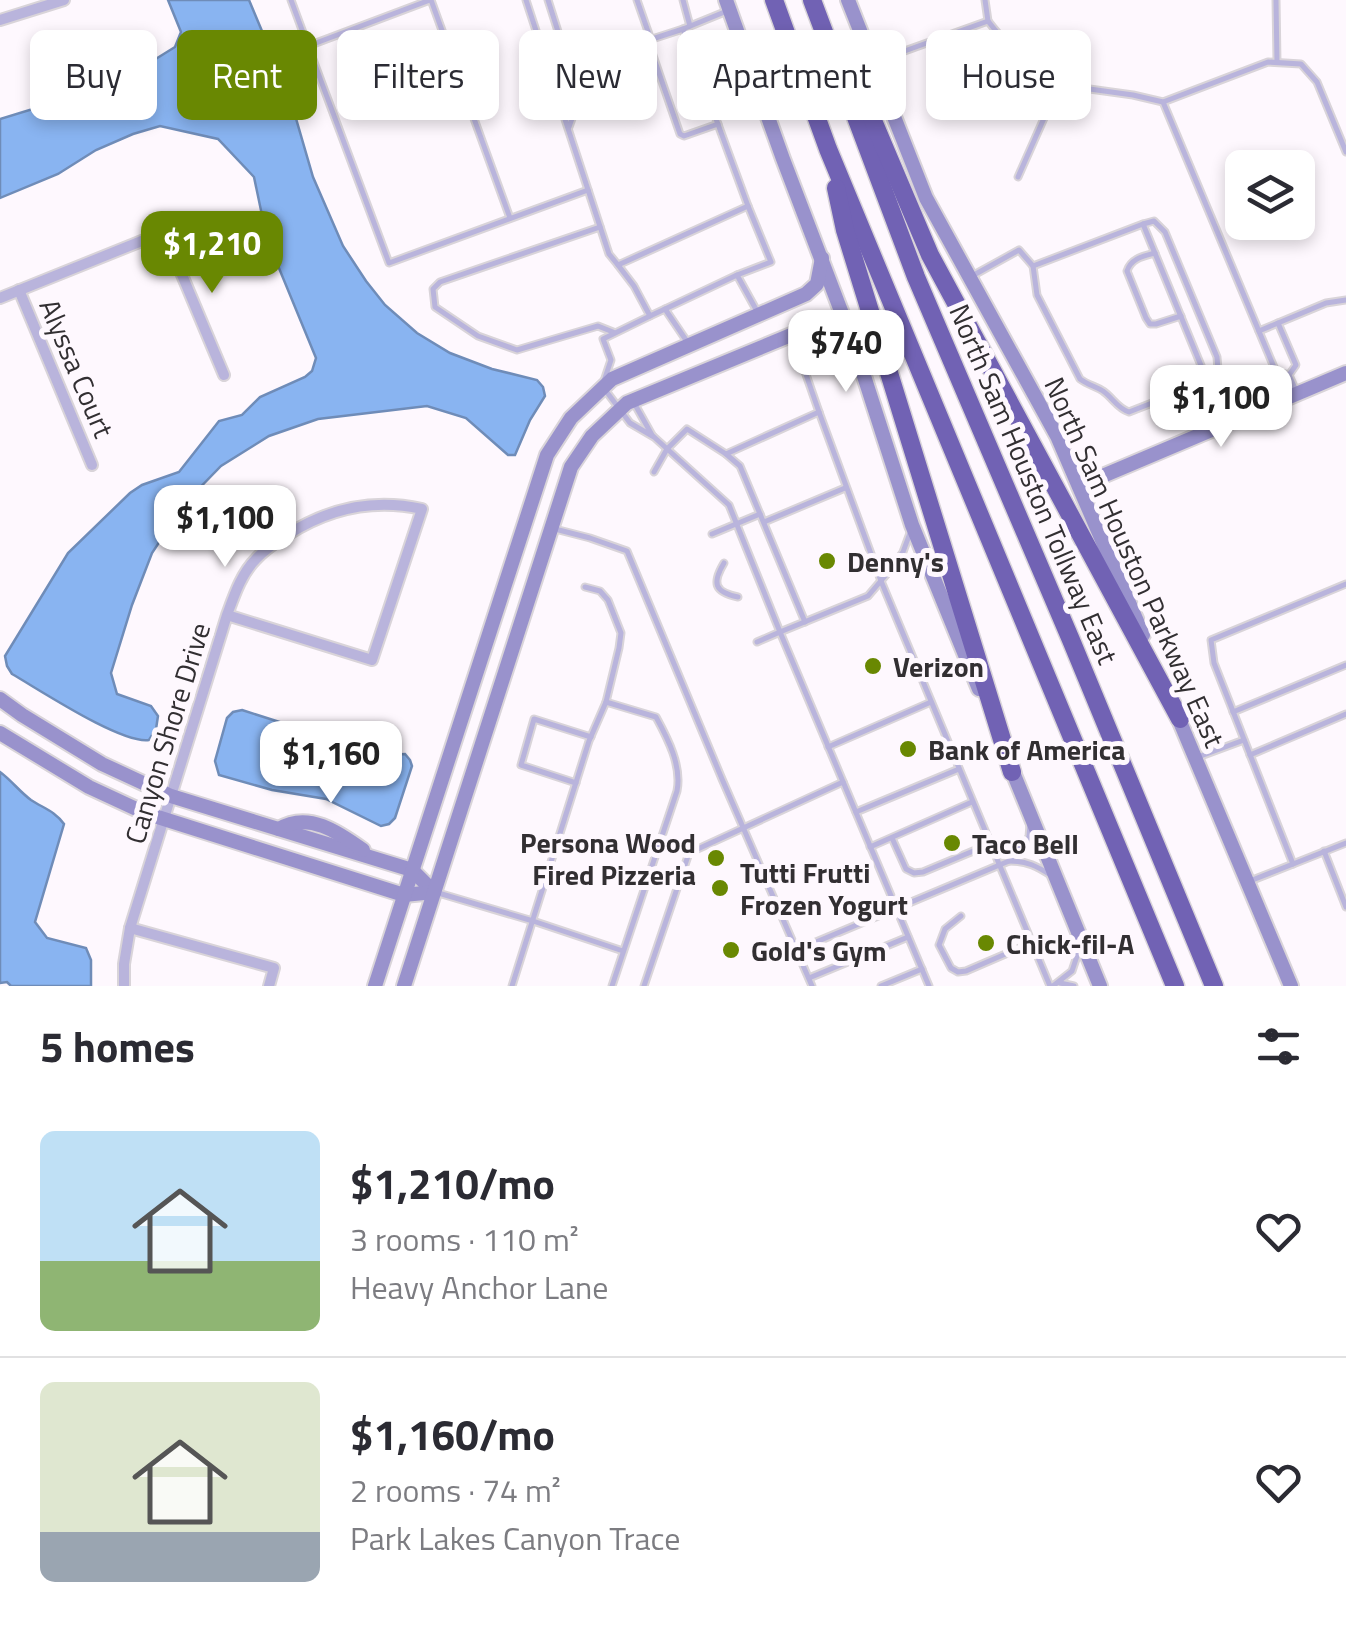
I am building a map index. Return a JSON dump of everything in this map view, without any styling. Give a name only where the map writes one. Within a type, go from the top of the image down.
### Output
[{"type":"highway","points":[[774,0],[828,149],[1175,986]]},
{"type":"highway","name":"North Sam Houston Tollway East","points":[[812,0],[916,277],[1214,986]]},
{"type":"highway","points":[[822,0],[930,255],[1180,719]]},
{"type":"highway","points":[[828,149],[845,230],[1012,772]]},
{"type":"street","points":[[0,20],[64,0]]},
{"type":"street","name":"North Sam Houston Parkway East","points":[[848,0],[859,30]]},
{"type":"street","points":[[728,5],[854,345],[912,525],[1100,986]]},
{"type":"street","name":"North Sam Houston Parkway East","points":[[895,120],[926,198],[1057,436],[1291,984]]},
{"type":"street","points":[[0,298],[164,232],[224,375]]},
{"type":"street","points":[[376,986],[546,456],[571,418],[602,386],[806,294],[817,284],[822,258]]},
{"type":"street","name":"Alyssa Court","points":[[20,290],[92,464]]},
{"type":"street","points":[[404,986],[572,467],[592,436],[618,409],[633,400],[820,323],[834,321],[854,345]]},
{"type":"street","points":[[1079,486],[1346,373]]},
{"type":"street","name":"Canyon Shore Drive","points":[[124,986],[130,928],[226,615],[254,560],[302,526],[337,510],[366,504],[400,504],[422,509],[372,660],[226,615]]},
{"type":"street","points":[[0,700],[102,764],[171,796],[412,870],[434,892]]},
{"type":"street","points":[[0,733],[100,793],[164,819],[404,896],[434,892]]},
{"type":"street","points":[[272,854],[279,829],[302,821],[338,832],[376,858]]},
{"type":"street","points":[[348,878],[354,852]]},
{"type":"street","points":[[130,928],[274,968],[268,986]]},
{"type":"lane","points":[[291,0],[302,30]]},
{"type":"lane","points":[[317,43],[430,0],[510,218]]},
{"type":"lane","points":[[526,0],[609,254],[634,286],[650,316]]},
{"type":"lane","points":[[548,0],[558,30]]},
{"type":"lane","points":[[637,0],[646,30]]},
{"type":"lane","points":[[682,0],[687,28],[718,124],[771,262],[602,339],[612,360],[602,386],[630,423],[654,437],[729,505],[929,986]]},
{"type":"lane","points":[[985,0],[988,22],[994,30]]},
{"type":"lane","points":[[1276,0],[1277,63]]},
{"type":"lane","points":[[657,37],[687,28],[728,5]]},
{"type":"lane","points":[[906,51],[988,22]]},
{"type":"lane","points":[[1091,89],[1163,102],[1268,62],[1301,64],[1317,82],[1346,152]]},
{"type":"lane","points":[[657,68],[682,136],[718,124]]},
{"type":"lane","points":[[317,70],[388,262],[588,190]]},
{"type":"lane","points":[[1163,102],[1276,372],[1289,375]]},
{"type":"lane","points":[[568,130],[572,120]]},
{"type":"lane","points":[[1018,177],[1043,120]]},
{"type":"lane","points":[[618,265],[748,206]]},
{"type":"lane","points":[[969,277],[1018,250],[1033,266],[1038,295],[1080,379],[1106,392],[1129,412],[1208,381],[1218,370],[1160,224],[1143,224],[1033,266]]},
{"type":"lane","points":[[1143,224],[1225,424]]},
{"type":"lane","points":[[600,226],[440,282],[432,289],[435,308],[478,336],[517,350],[598,326],[615,333]]},
{"type":"lane","points":[[1155,252],[1134,260],[1127,270],[1146,318],[1150,324],[1156,324],[1181,316]]},
{"type":"lane","points":[[737,275],[759,314]]},
{"type":"lane","points":[[1259,331],[1326,303],[1346,300]]},
{"type":"lane","points":[[666,309],[690,345]]},
{"type":"lane","points":[[1278,323],[1296,365],[1289,375]]},
{"type":"lane","points":[[792,336],[881,582],[1031,942],[1054,985]]},
{"type":"lane","points":[[1289,375],[1297,394]]},
{"type":"lane","points":[[633,400],[654,437]]},
{"type":"lane","points":[[726,454],[818,412]]},
{"type":"lane","points":[[654,472],[687,428],[740,466],[805,622]]},
{"type":"lane","points":[[764,522],[846,488]]},
{"type":"lane","points":[[712,534],[760,514]]},
{"type":"lane","points":[[757,642],[868,596],[903,552],[912,525]]},
{"type":"lane","points":[[552,528],[627,551],[812,986]]},
{"type":"lane","points":[[724,563],[717,586],[721,592],[738,596]]},
{"type":"lane","points":[[891,570],[909,567],[931,572]]},
{"type":"lane","points":[[1293,864],[1214,664],[1211,640],[1346,584]]},
{"type":"lane","points":[[512,986],[590,737],[606,702],[621,633],[608,600],[584,586]]},
{"type":"lane","points":[[1233,712],[1346,665]]},
{"type":"lane","points":[[606,702],[656,717],[680,776],[612,986]]},
{"type":"lane","points":[[828,747],[932,702]]},
{"type":"lane","points":[[1250,755],[1346,714]]},
{"type":"lane","points":[[576,783],[520,765],[534,719],[590,737]]},
{"type":"lane","points":[[1196,758],[1244,740]]},
{"type":"lane","points":[[856,812],[958,769]]},
{"type":"lane","points":[[644,986],[689,852],[843,782]]},
{"type":"lane","points":[[870,847],[972,802]]},
{"type":"lane","points":[[1009,861],[1029,837],[1030,816]]},
{"type":"lane","points":[[892,838],[906,870],[914,874],[990,844]]},
{"type":"lane","points":[[1248,882],[1346,843]]},
{"type":"lane","points":[[1324,852],[1346,907]]},
{"type":"lane","points":[[797,950],[1009,861],[1033,864],[1056,880]]},
{"type":"lane","points":[[434,892],[623,951]]},
{"type":"lane","points":[[961,916],[945,929],[938,945],[951,968],[958,972],[1031,942]]},
{"type":"lane","points":[[809,978],[908,938]]},
{"type":"lane","points":[[1054,985],[1072,970],[1081,939]]},
{"type":"lane","points":[[881,986],[922,969]]},
{"type":"lane","points":[[1054,985],[1074,986]]},
{"type":"water","points":[[168,0],[249,0],[262,30],[180,30]]},
{"type":"water","points":[[177,42],[177,120],[296,120],[313,177],[343,246],[385,305],[417,333],[450,353],[537,380],[545,396],[515,455],[508,455],[466,418],[427,406],[318,419],[269,436],[221,466],[185,503],[152,553],[111,673],[117,694],[151,706],[158,716],[149,740],[120,734],[60,703],[12,674],[5,656],[68,553],[130,493],[179,472],[219,421],[242,415],[260,397],[305,377],[312,371],[316,358],[267,239],[254,177],[218,139],[160,126],[96,150],[58,174],[0,198],[0,119],[30,110],[30,120],[157,120],[157,58]]},
{"type":"water","points":[[242,710],[383,755],[405,754],[412,766],[395,818],[381,826],[326,799],[272,790],[219,775],[215,761],[227,718]]},
{"type":"water","points":[[0,772],[64,824],[35,922],[47,938],[86,948],[91,960],[91,986],[0,983]]},
{"type":"place","name":"Denny's","points":[[827,561]]},
{"type":"place","name":"Verizon","points":[[873,666]]},
{"type":"place","name":"Bank of America","points":[[908,749]]},
{"type":"place","name":"Taco Bell","points":[[952,843]]},
{"type":"place","name":"Persona Wood Fired Pizzeria","points":[[716,858]]},
{"type":"place","name":"Tutti Frutti Frozen Yogurt","points":[[720,888]]},
{"type":"place","name":"Chick-fil-A","points":[[986,943]]},
{"type":"place","name":"Gold's Gym","points":[[731,950]]}]
